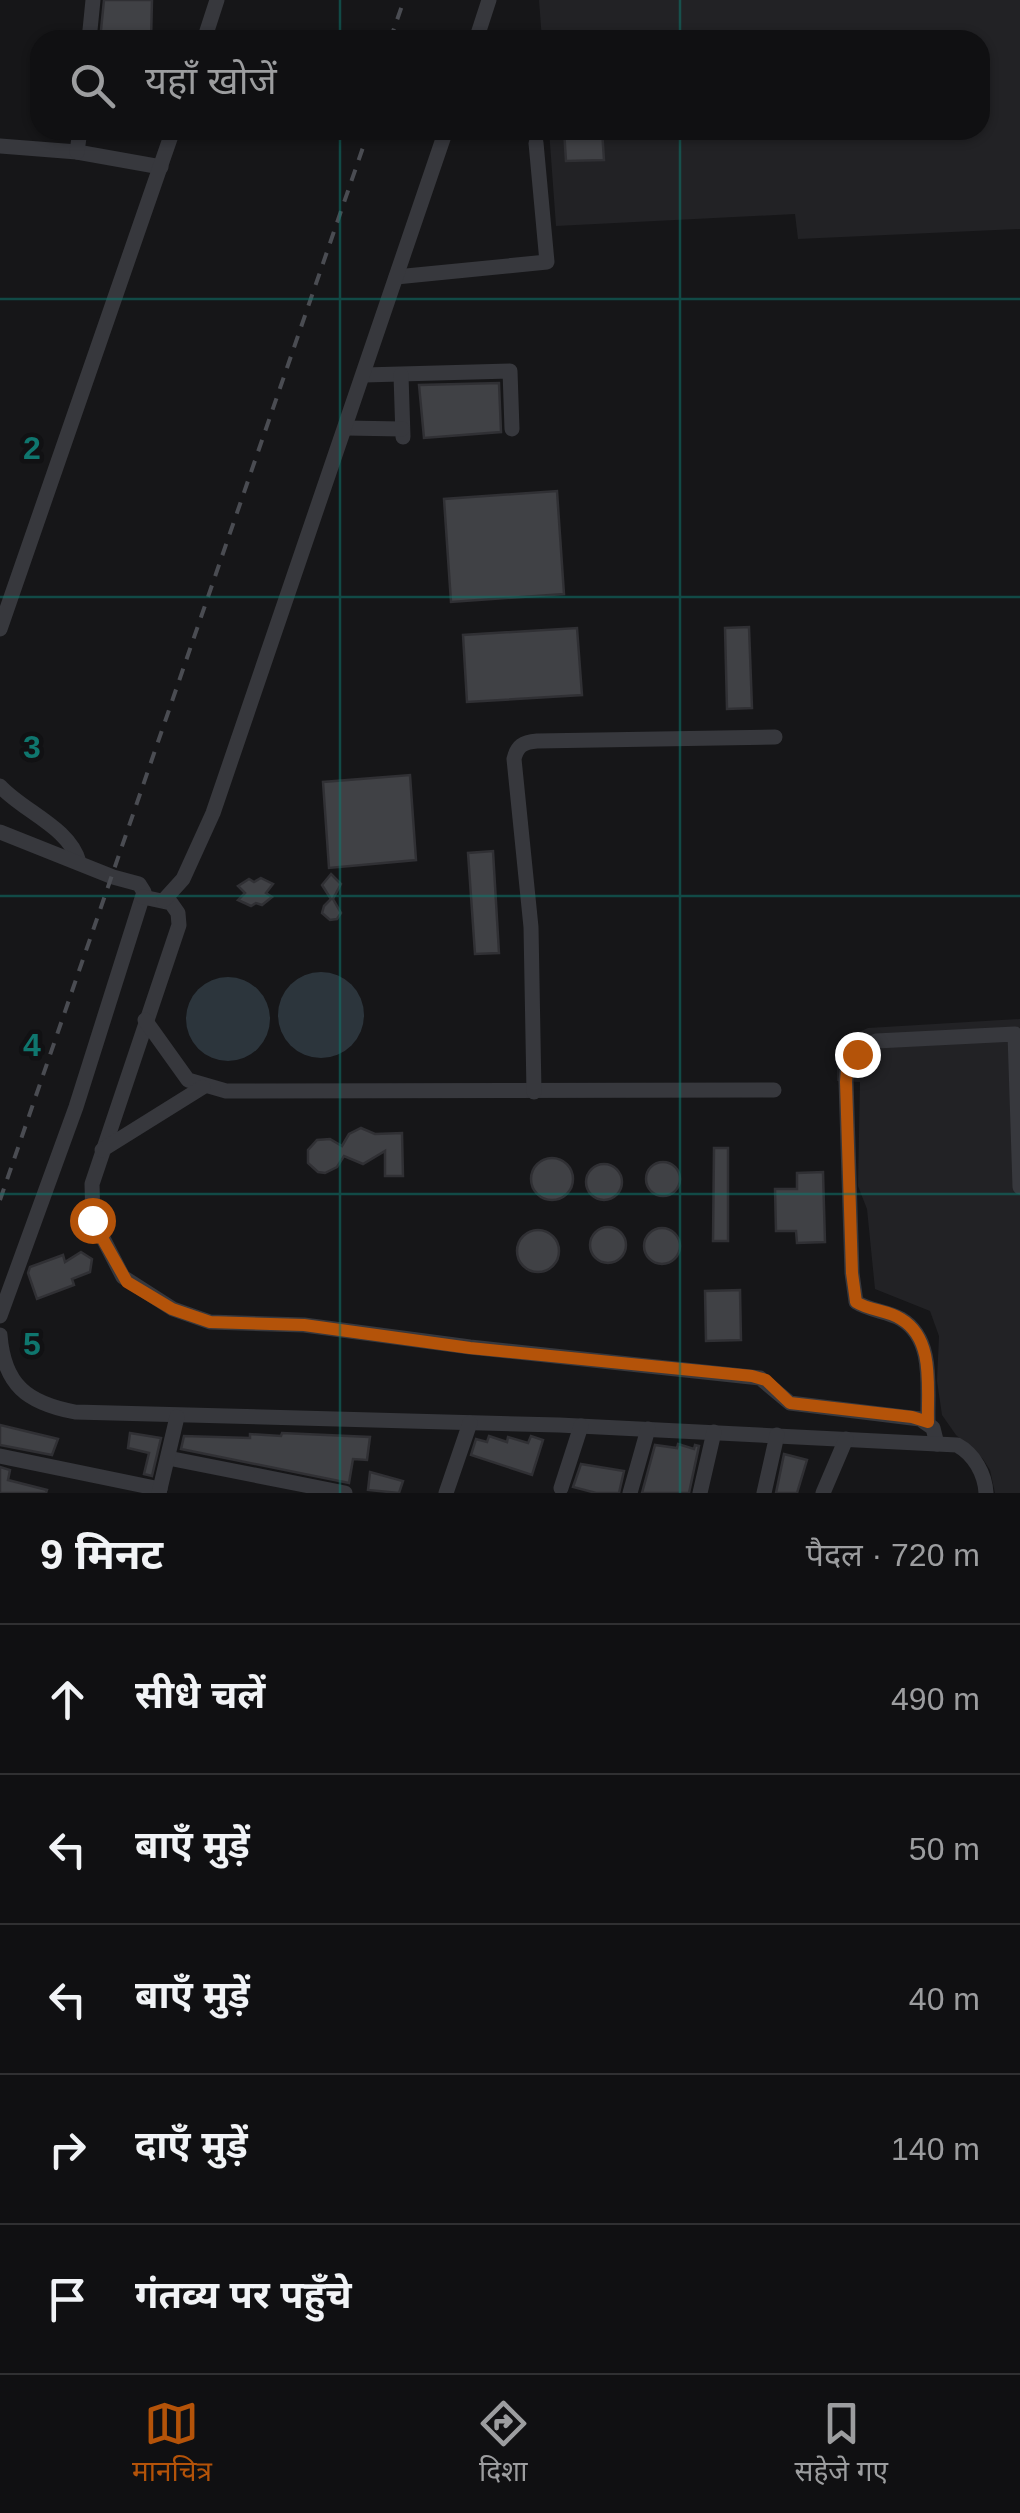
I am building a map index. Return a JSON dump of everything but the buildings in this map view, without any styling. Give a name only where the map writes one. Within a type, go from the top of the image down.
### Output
[{"type":"street","points":[[90,30],[93,0]]},
{"type":"street","points":[[208,30],[218,0]]},
{"type":"street","points":[[479,30],[489,0]]},
{"type":"street","points":[[77,152],[79,140]]},
{"type":"street","points":[[0,629],[170,140]]},
{"type":"street","points":[[164,900],[183,879],[213,813],[443,140]]},
{"type":"street","points":[[396,276],[547,262],[536,143]]},
{"type":"street","points":[[0,146],[77,152],[161,167]]},
{"type":"street","points":[[364,375],[510,371],[512,429]]},
{"type":"street","points":[[346,428],[403,433],[400,375]]},
{"type":"street","points":[[534,1092],[531,927],[516,750],[524,743],[537,741],[775,737]]},
{"type":"street","points":[[0,786],[20,806],[70,840],[79,862]]},
{"type":"street","points":[[0,832],[139,884],[144,892],[76,1107],[0,1316]]},
{"type":"street","points":[[144,897],[164,900],[174,907],[179,925],[92,1177],[95,1227],[127,1282],[172,1309],[210,1322],[304,1325],[470,1348],[752,1376],[766,1380],[790,1403],[928,1422]]},
{"type":"street","points":[[145,1020],[182,1075],[203,1087],[236,1092],[774,1090]]},
{"type":"street","points":[[937,1444],[928,1422],[927,1357],[918,1333],[900,1317],[867,1309],[856,1302],[847,1069],[857,1054],[876,1041],[1018,1034],[1020,1187]]},
{"type":"street","points":[[102,1150],[203,1087]]},
{"type":"street","points":[[0,1335],[10,1377],[38,1402],[75,1412],[581,1426],[957,1445],[982,1472],[986,1493]]},
{"type":"street","points":[[0,1456],[160,1491],[178,1417]]},
{"type":"street","points":[[446,1493],[470,1423]]},
{"type":"street","points":[[561,1488],[581,1426]]},
{"type":"street","points":[[630,1493],[648,1429]]},
{"type":"street","points":[[700,1493],[714,1432]]},
{"type":"street","points":[[764,1493],[777,1435]]},
{"type":"street","points":[[824,1493],[846,1439]]},
{"type":"street","points":[[168,1458],[270,1486],[345,1493]]},
{"type":"shaded area","points":[[539,0],[1020,0],[1020,229],[798,239],[795,214],[556,226],[550,140],[990,140],[990,30],[541,30]]},
{"type":"shaded area","points":[[321,972],[338,975],[352,984],[361,998],[361,1032],[352,1046],[338,1055],[321,1058],[304,1055],[290,1046],[281,1032],[278,1015],[281,998],[290,984],[304,975]]},
{"type":"shaded area","points":[[228,977],[244,980],[258,989],[267,1003],[267,1035],[258,1049],[244,1058],[228,1061],[212,1058],[198,1049],[189,1035],[186,1019],[189,1003],[198,989],[212,980]]},
{"type":"shaded area","points":[[1020,1019],[1020,1493],[995,1493],[983,1459],[956,1435],[942,1415],[937,1381],[939,1336],[930,1311],[875,1289],[867,1209],[858,1186],[860,1082],[837,1081],[837,1054],[852,1035],[868,1028]]},
{"type":"railway","points":[[394,30],[404,0]]},
{"type":"railway","points":[[0,1200],[366,140]]},
{"type":"route","points":[[92,1220],[127,1282],[172,1309],[210,1322],[304,1325],[470,1348],[752,1376],[766,1380],[790,1403],[928,1422],[927,1357],[918,1333],[900,1317],[867,1309],[856,1302],[846,1082],[847,1069],[857,1054]]}]
